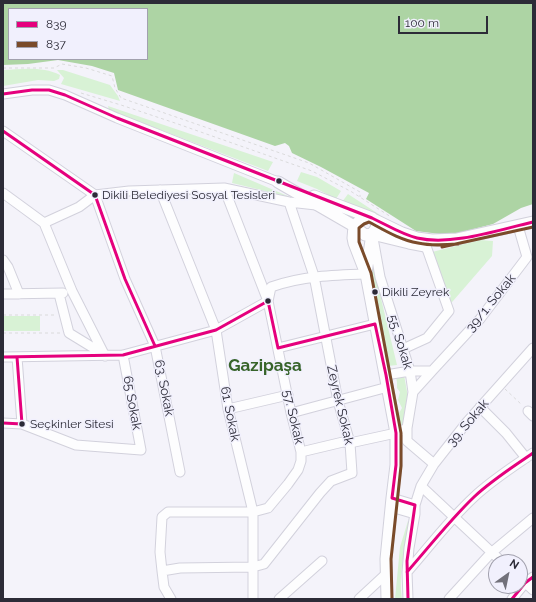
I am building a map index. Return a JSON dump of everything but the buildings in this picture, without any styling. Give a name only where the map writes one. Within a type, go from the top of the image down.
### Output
[{"type":"main road","points":[[278,182],[358,227],[365,235],[372,234],[409,244],[426,246],[533,222]]},
{"type":"main road","points":[[278,182],[372,218],[402,233],[417,238],[432,240],[458,239]]},
{"type":"main road","points":[[366,274],[372,234],[377,227],[376,222],[372,218],[364,218],[353,238],[366,274],[374,324],[386,375],[396,432],[396,465],[391,502],[386,574],[387,599]]},
{"type":"street","points":[[3,94],[32,90],[49,90],[65,95],[117,118],[278,182]]},
{"type":"street","points":[[3,131],[95,195]]},
{"type":"street","points":[[44,223],[79,207],[95,195],[129,191],[224,188],[289,202],[320,205]]},
{"type":"street","name":"57. Sokak","points":[[224,188],[268,301],[291,413],[301,452],[301,461],[298,470],[288,484],[268,508],[253,512]]},
{"type":"street","name":"61. Sokak","points":[[160,190],[216,330],[228,409],[253,512],[254,599]]},
{"type":"street","points":[[3,193],[44,223],[72,291],[105,356]]},
{"type":"street","name":"63. Sokak","points":[[95,195],[125,279],[155,346],[180,472]]},
{"type":"street","name":"Zeyrek Sokak","points":[[253,567],[264,564],[331,481],[352,473],[350,444],[338,401],[314,276],[289,202]]},
{"type":"street","name":"39/1. Sokak","points":[[414,392],[480,319],[527,257],[518,226]]},
{"type":"street","name":"55. Sokak","points":[[372,234],[380,277],[410,371],[414,392],[407,428],[407,441],[434,464]]},
{"type":"street","points":[[403,350],[427,338],[449,311],[426,246]]},
{"type":"street","points":[[3,260],[8,267],[19,294]]},
{"type":"street","points":[[3,357],[123,355],[216,330],[268,301],[271,287],[286,282],[314,276],[366,274]]},
{"type":"street","points":[[3,294],[59,294],[72,291]]},
{"type":"street","points":[[59,294],[68,333],[105,356]]},
{"type":"street","points":[[278,348],[374,324]]},
{"type":"street","name":"39. Sokak","points":[[407,595],[409,548],[415,510],[421,486],[434,464],[480,407],[532,350]]},
{"type":"street","name":"65 Sokak","points":[[22,424],[76,445],[141,450],[123,355]]},
{"type":"street","points":[[3,423],[22,424],[17,357]]},
{"type":"street","points":[[386,375],[410,371],[432,371]]},
{"type":"street","points":[[291,413],[388,387]]},
{"type":"street","points":[[228,409],[288,395]]},
{"type":"street","points":[[407,572],[454,518],[487,486],[530,456],[480,407]]},
{"type":"street","points":[[301,452],[342,442],[350,444],[407,428]]},
{"type":"street","points":[[421,486],[491,553]]},
{"type":"street","points":[[391,502],[415,510]]},
{"type":"street","points":[[171,599],[164,587],[162,571],[160,552],[162,517],[168,512],[253,512]]},
{"type":"street","points":[[449,599],[491,553],[533,518]]},
{"type":"street","points":[[279,599],[322,561]]},
{"type":"street","points":[[162,571],[180,568],[253,567]]},
{"type":"street","points":[[359,599],[386,574]]},
{"type":"street","points":[[407,595],[412,599]]},
{"type":"path","points":[[3,68],[54,68],[62,64],[86,68],[112,76],[115,88],[121,98],[309,163],[360,192],[360,198]]},
{"type":"path","points":[[81,93],[168,120],[312,171],[392,218]]},
{"type":"path","points":[[3,314],[64,315]]},
{"type":"path","points":[[3,334],[68,333]]},
{"type":"path","points":[[500,385],[530,414]]},
{"type":"shaded area","points":[[3,3],[533,3],[533,204],[521,208],[493,224],[458,233],[440,234],[416,231],[366,199],[369,193],[292,153],[289,146],[285,143],[275,146],[118,90],[114,73],[92,66],[58,60],[28,64],[3,65]]},
{"type":"shaded area","points":[[39,69],[60,75],[59,79],[54,81],[38,80],[3,86],[3,70]]},
{"type":"shaded area","points":[[57,70],[63,70],[110,85],[120,101],[61,84],[64,78]]},
{"type":"shaded area","points":[[108,106],[273,162],[268,171],[109,110]]},
{"type":"shaded area","points":[[301,172],[317,177],[341,191],[336,199],[297,181]]},
{"type":"shaded area","points":[[234,173],[290,197],[232,183]]},
{"type":"shaded area","points":[[348,194],[380,215],[378,218],[342,202]]},
{"type":"shaded area","points":[[480,240],[493,241],[492,256],[449,305],[432,252]]},
{"type":"shaded area","points":[[369,257],[371,257],[397,365],[388,366],[373,287]]},
{"type":"shaded area","points":[[3,316],[40,316],[40,331],[3,331]]},
{"type":"shaded area","points":[[404,375],[408,397],[405,408],[406,426],[400,426],[399,413],[402,408],[398,400],[400,392],[397,388],[396,377]]},
{"type":"shaded area","points":[[408,521],[410,523],[401,570],[402,599],[395,599],[400,547]]},
{"type":"transit line","name":"839","points":[[3,94],[32,90],[49,90],[65,95],[117,118],[372,218],[400,232],[417,238],[431,240],[460,239],[533,222]]},
{"type":"transit line","name":"839","points":[[3,131],[95,195],[125,279],[155,346]]},
{"type":"transit line","name":"837","points":[[392,599],[391,559],[401,466],[401,433],[371,273],[359,242],[359,228],[369,222],[411,242],[433,245],[458,244]]},
{"type":"transit line","name":"837","points":[[442,247],[533,227]]},
{"type":"transit line","name":"839","points":[[3,357],[123,355],[216,330],[268,301],[278,348],[375,324],[396,433],[396,465],[392,498],[415,505],[407,561],[408,599]]},
{"type":"transit line","name":"839","points":[[3,423],[22,424],[17,357]]},
{"type":"transit line","name":"839","points":[[407,572],[448,524],[474,497],[495,479],[533,453]]},
{"type":"transit line","name":"839","points":[[512,599],[525,583],[533,577]]},
{"type":"place","name":"Dikili Belediyesi Sosyal Tesisleri","points":[[95,195]]},
{"type":"place","name":"Dikili Zeyrek","points":[[375,292]]},
{"type":"place","name":"Seçkinler Sitesi","points":[[22,424]]},
{"type":"district","name":"Gazipaşa","points":[[265,366]]}]
